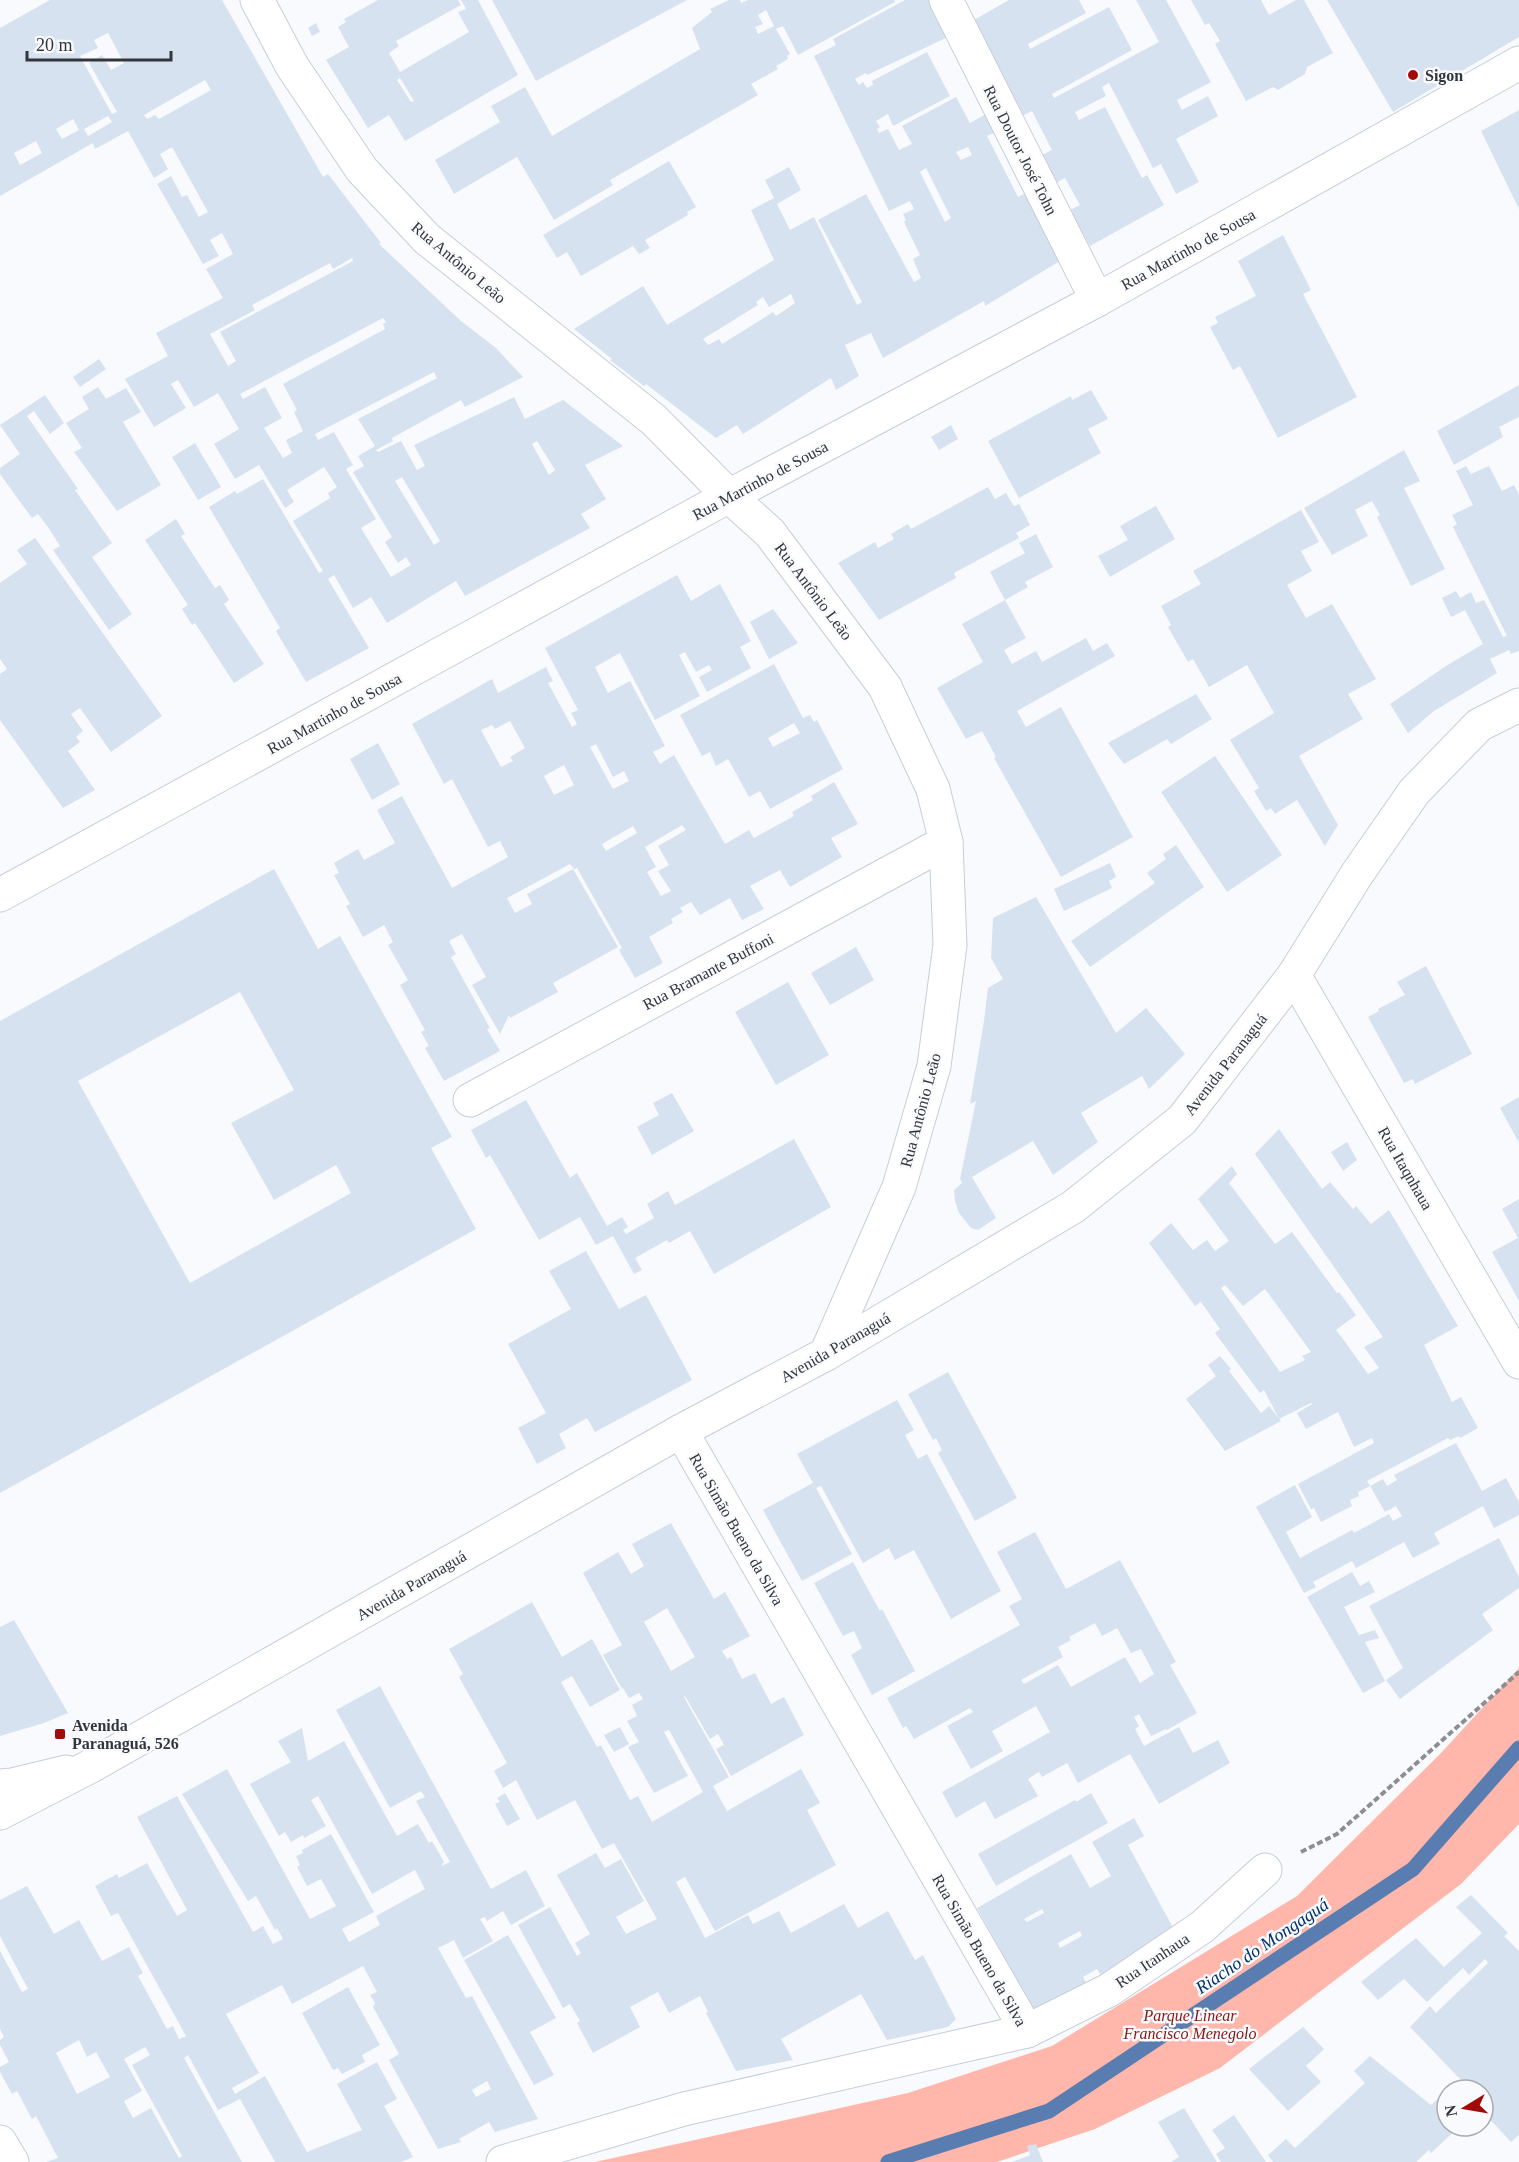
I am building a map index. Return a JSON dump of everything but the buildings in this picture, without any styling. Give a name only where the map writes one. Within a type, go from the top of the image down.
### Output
[{"type":"street","name":"Rua Antônio Leão","points":[[257,0],[292,66],[362,170],[419,231],[654,420],[729,496],[770,532],[885,687],[933,789],[946,842],[950,945],[934,1066],[899,1187],[826,1354]]},
{"type":"street","name":"Rua Doutor José Tohn","points":[[946,0],[1097,300]]},
{"type":"street","name":"Rua Martinho de Sousa","points":[[0,895],[729,496],[1097,300],[1519,63]]},
{"type":"street","name":"Avenida Paranaguá","points":[[0,1813],[91,1766],[681,1431],[826,1354],[1073,1207],[1182,1120],[1294,975],[1357,874],[1414,792],[1479,724],[1519,705]]},
{"type":"street","name":"Rua Bramante Buffoni","points":[[470,1100],[946,842]]},
{"type":"street","name":"Rua Itaqnhaua","points":[[1294,975],[1519,1362]]},
{"type":"street","name":"Rua Simão Bueno da Silva","points":[[503,2162],[684,2109],[1027,2031],[681,1431]]},
{"type":"street","points":[[0,1786],[91,1766]]},
{"type":"street","name":"Rua Itanhaua","points":[[1027,2031],[1109,1990],[1202,1927],[1265,1870]]},
{"type":"street","points":[[0,2142],[12,2162]]},
{"type":"path","points":[[1265,1870],[1337,1834],[1519,1672]]},
{"type":"green space","name":"Parque Linear Francisco Menegolo","points":[[1519,1668],[1519,1824],[1461,1884],[1220,2068],[1095,2129],[997,2162],[595,2162],[908,2093],[1052,2046],[1297,1896],[1441,1753]]},
{"type":"waterway","name":"Riacho do Mongaguá","points":[[888,2162],[1049,2111],[1413,1869],[1519,1748]]},
{"type":"place","name":"Sigon","points":[[1413,75]]},
{"type":"place","name":"Avenida Paranaguá, 526","points":[[60,1734]]}]
